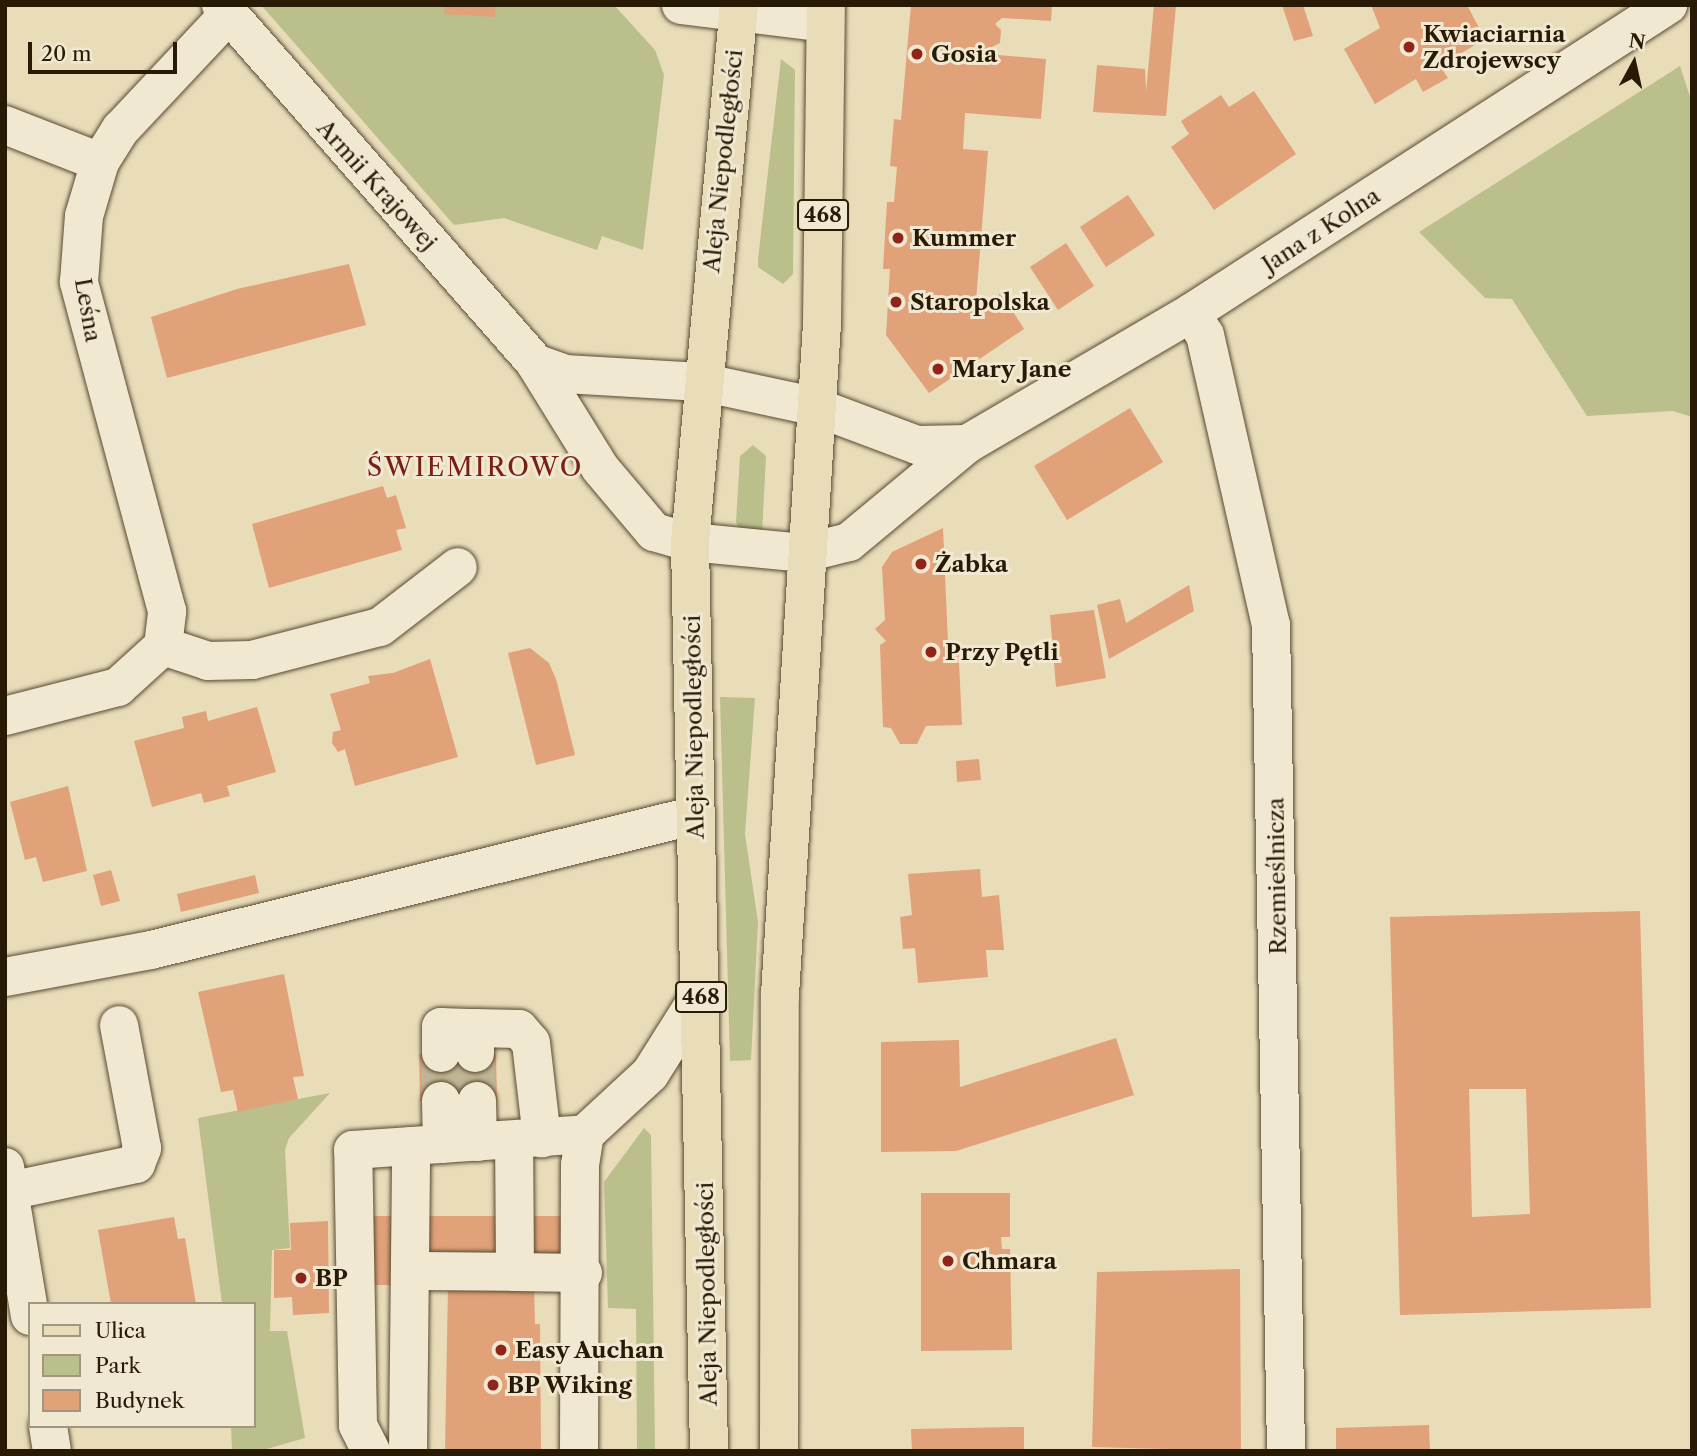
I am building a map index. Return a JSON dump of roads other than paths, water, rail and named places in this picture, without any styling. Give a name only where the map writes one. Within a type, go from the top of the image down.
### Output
[{"type":"main road","name":"Aleja Niepodległości","points":[[709,1451],[690,542],[701,382],[738,9]]},
{"type":"main road","name":"468","points":[[779,1451],[780,995],[813,406],[822,323],[825,14]]},
{"type":"street","points":[[681,5],[825,14]]},
{"type":"street","name":"Jana z Kolna","points":[[690,542],[805,553],[849,542],[967,444],[1191,313],[1668,5]]},
{"type":"street","name":"Leśna","points":[[163,646],[167,611],[79,282],[84,216],[100,162],[141,106],[225,10]]},
{"type":"street","name":"Armii Krajowej","points":[[225,10],[535,363],[600,468],[654,532],[690,542]]},
{"type":"street","points":[[5,125],[100,162]]},
{"type":"street","name":"Rzemieślnicza","points":[[1191,313],[1205,335],[1271,625],[1286,1451]]},
{"type":"street","points":[[535,363],[565,374],[701,382]]},
{"type":"street","name":"Jana z Kolna","points":[[701,382],[813,406],[917,445],[967,444]]},
{"type":"street","points":[[5,716],[118,687],[163,646],[208,661],[252,660],[380,627],[458,566]]},
{"type":"street","points":[[5,977],[151,950],[696,815]]},
{"type":"street","points":[[579,1451],[583,1273],[580,1165],[585,1135],[650,1074],[701,993]]},
{"type":"street","points":[[28,1303],[7,1179],[136,1164],[142,1148],[119,1025]]},
{"type":"street","points":[[408,1451],[410,1271],[531,1043],[519,1029],[464,1045]]},
{"type":"street","points":[[459,1101],[477,1142],[515,1272]]},
{"type":"street","points":[[371,1451],[358,1425],[353,1150],[585,1135]]},
{"type":"street","points":[[410,1271],[583,1273]]},
{"type":"street","points":[[48,1428],[52,1451]]},
{"type":"tunnel","points":[[441,1053],[441,1101]]},
{"type":"tunnel","points":[[475,1053],[477,1101]]},
{"type":"place","name":"Kwiaciarnia Zdrojewscy","points":[[1409,47]]},
{"type":"place","name":"Gosia","points":[[917,54]]},
{"type":"place","name":"Kummer","points":[[898,238]]},
{"type":"place","name":"Staropolska","points":[[896,302]]},
{"type":"place","name":"Mary Jane","points":[[938,369]]},
{"type":"place","name":"Żabka","points":[[921,564]]},
{"type":"place","name":"Przy Pętli","points":[[931,652]]},
{"type":"place","name":"Chmara","points":[[948,1261]]},
{"type":"place","name":"BP","points":[[301,1278]]},
{"type":"place","name":"Easy Auchan","points":[[501,1350]]},
{"type":"place","name":"BP Wiking","points":[[493,1385]]},
{"type":"district","name":"ŚWIEMIROWO","points":[[475,468]]}]
